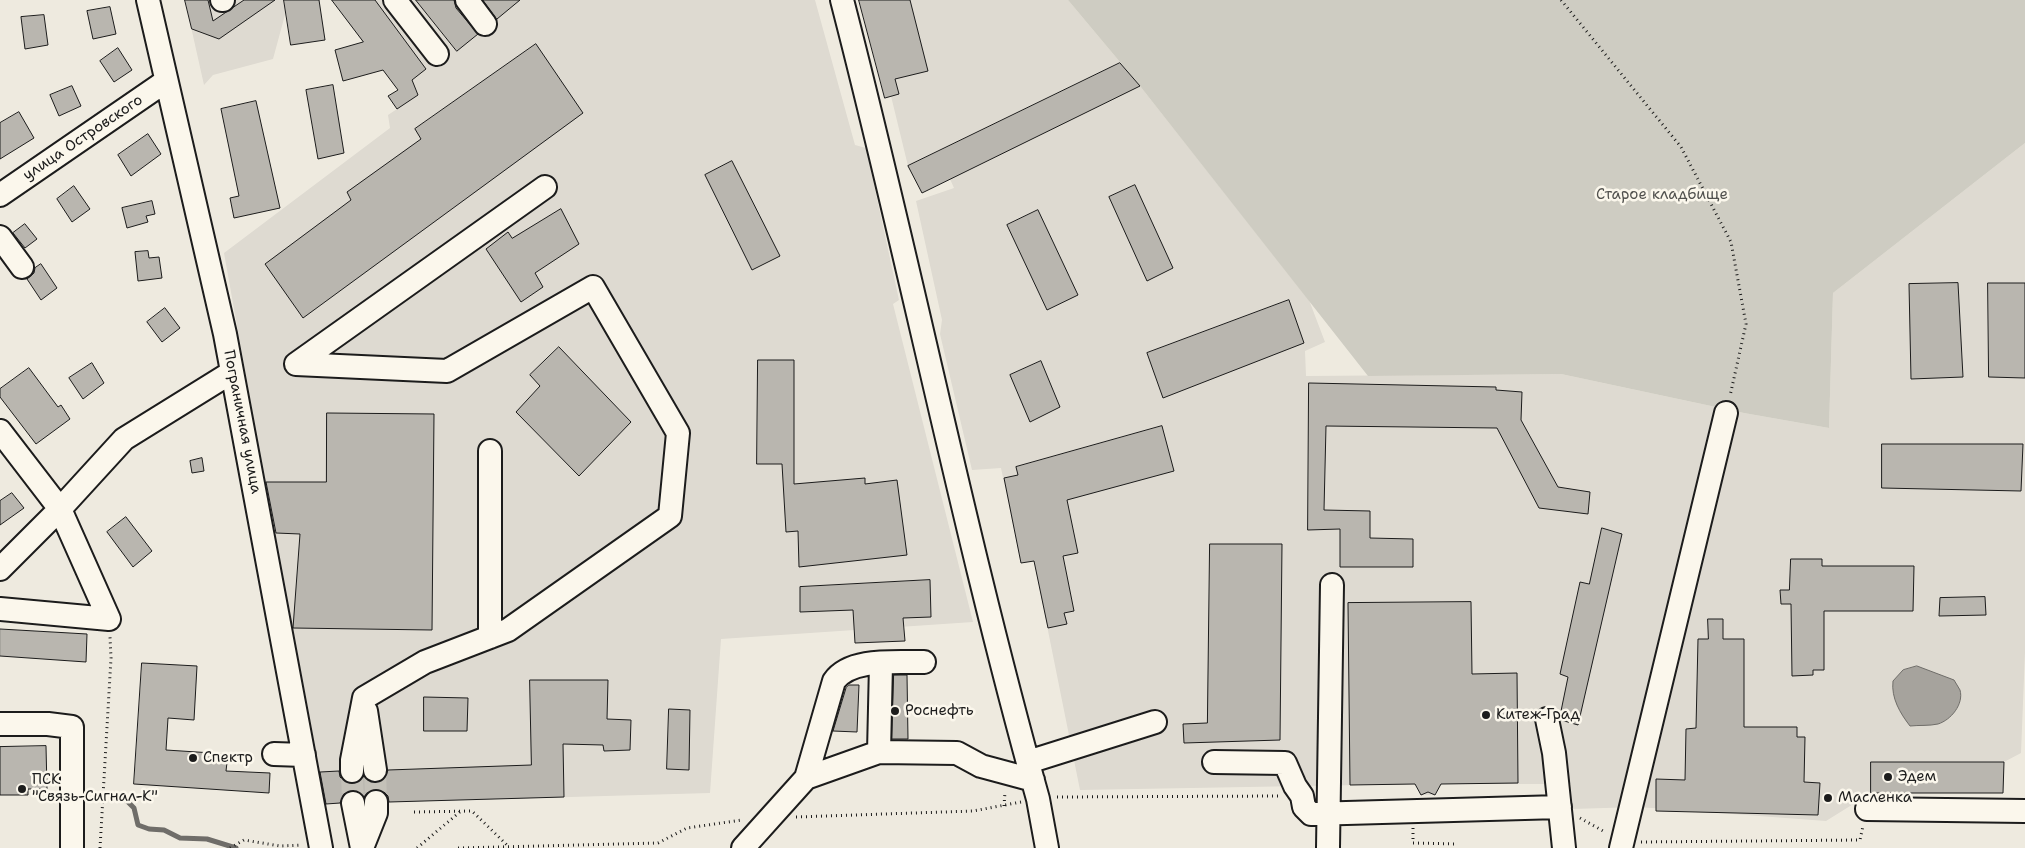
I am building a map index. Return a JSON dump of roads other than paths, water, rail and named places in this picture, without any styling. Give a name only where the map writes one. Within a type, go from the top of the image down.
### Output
[{"type":"street","name":"Пограничная улица","points":[[148,0],[232,372],[280,680],[304,755],[321,845]]},
{"type":"street","points":[[396,0],[437,54]]},
{"type":"street","points":[[467,0],[485,24]]},
{"type":"street","points":[[842,0],[879,141],[954,473],[1033,781],[1046,848]]},
{"type":"street","name":"улица Островского","points":[[0,195],[166,81]]},
{"type":"street","points":[[352,771],[352,760],[364,698],[425,662],[508,630],[670,516],[678,433],[593,287],[447,371],[296,364],[545,187]]},
{"type":"street","points":[[0,237],[22,267]]},
{"type":"street","points":[[0,568],[60,509],[124,439],[232,372]]},
{"type":"street","points":[[1622,845],[1726,413]]},
{"type":"street","points":[[0,431],[60,509],[109,619],[0,609]]},
{"type":"street","points":[[490,451],[490,637]]},
{"type":"street","points":[[1328,848],[1332,585]]},
{"type":"street","points":[[806,778],[834,681],[840,673],[856,665],[924,662]]},
{"type":"street","points":[[878,752],[881,664]]},
{"type":"street","points":[[364,698],[375,770]]},
{"type":"street","points":[[1547,719],[1554,753],[1564,848]]},
{"type":"street","points":[[743,848],[806,778],[878,752],[958,753],[972,762],[1033,781],[1155,722]]},
{"type":"street","points":[[0,724],[48,724],[72,727],[72,848]]},
{"type":"street","points":[[274,754],[304,755]]},
{"type":"street","points":[[1214,762],[1285,764],[1302,796],[1304,807],[1311,814],[1560,807]]},
{"type":"street","points":[[362,848],[376,814],[376,802]]},
{"type":"street","points":[[353,803],[362,848]]},
{"type":"street","points":[[1867,809],[2025,811]]},
{"type":"waterway","points":[[122,796],[134,808],[138,825],[149,829],[164,830],[180,838],[207,839],[236,848]]},
{"type":"tunnel","points":[[375,770],[376,802]]},
{"type":"tunnel","points":[[352,771],[353,803]]},
{"type":"place","name":"Роснефть","points":[[895,711]]},
{"type":"place","name":"Китеж-Град","points":[[1486,715]]},
{"type":"place","name":"Спектр","points":[[193,758]]},
{"type":"place","name":"Эдем","points":[[1888,777]]},
{"type":"place","name":"ПСК \"Связь-Сигнал-К\"","points":[[22,789]]},
{"type":"place","name":"Масленка","points":[[1828,798]]},
{"type":"park label","name":"Старое кладбище","points":[[1662,195]]}]
